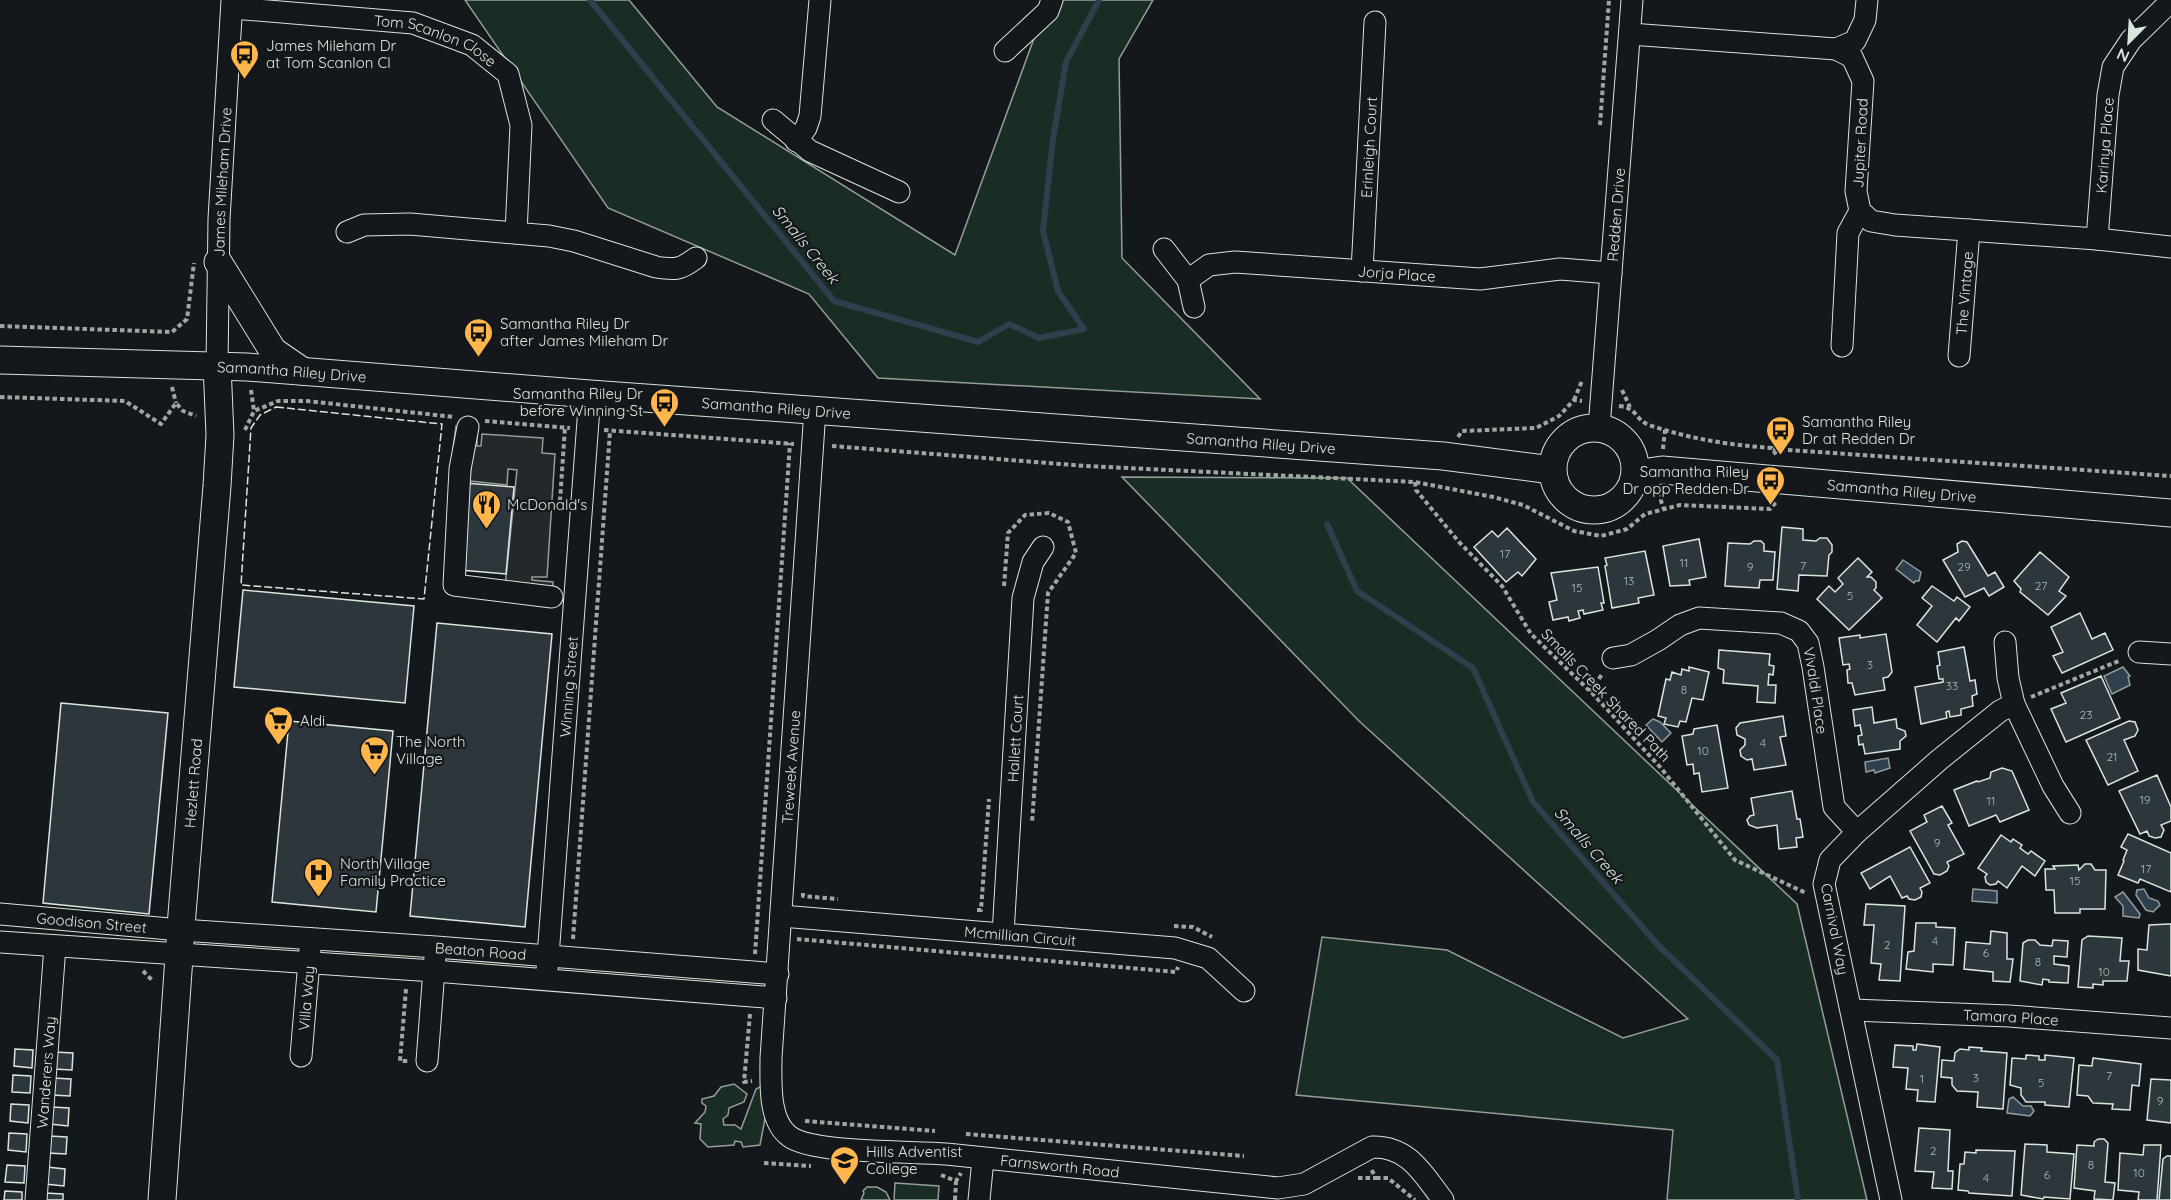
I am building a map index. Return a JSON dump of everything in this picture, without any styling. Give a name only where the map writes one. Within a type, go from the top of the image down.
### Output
[{"type":"main road","points":[[206,257],[273,351],[303,371]]},
{"type":"main road","name":"Samantha Riley Drive","points":[[0,360],[217,365],[303,371],[1042,428],[1443,456],[1552,470]]},
{"type":"main road","name":"Hezlett Road","points":[[162,1200],[220,435],[217,365]]},
{"type":"main road","points":[[1599,428],[1616,434],[1625,442],[1631,451],[1635,474],[1632,486],[1620,501],[1604,510],[1592,511],[1568,502],[1557,487],[1552,470],[1553,459],[1564,440],[1583,429],[1599,428]]},
{"type":"main road","name":"Samantha Riley Drive","points":[[1635,474],[1662,470],[2171,513]]},
{"type":"street","points":[[796,141],[806,129],[810,116],[820,0]]},
{"type":"street","points":[[1005,51],[1048,11],[1052,0]]},
{"type":"street","name":"Redden Drive","points":[[1599,428],[1632,0]]},
{"type":"street","points":[[1630,34],[1836,49],[1855,41],[1865,20],[1867,0]]},
{"type":"street","name":"Karinya Place","points":[[2097,239],[2113,66],[2131,40],[2171,1]]},
{"type":"street","name":"Tom Scanlon Close","points":[[232,4],[413,23],[472,45],[481,52],[508,74],[521,125],[516,233]]},
{"type":"street","name":"James Mileham Drive","points":[[217,365],[206,257],[232,4]]},
{"type":"street","name":"Erinleigh Court","points":[[1362,271],[1375,22]]},
{"type":"street","name":"Jupiter Road","points":[[1836,49],[1852,57],[1863,81],[1856,191],[1860,211]]},
{"type":"street","points":[[774,120],[796,141],[819,156],[899,192]]},
{"type":"street","points":[[1842,346],[1848,233],[1860,211],[1871,222],[2097,239],[2171,247]]},
{"type":"street","points":[[347,232],[364,225],[410,224],[516,233],[574,241],[667,269],[678,269],[696,258]]},
{"type":"street","name":"The Vintage","points":[[1959,356],[1969,230]]},
{"type":"street","points":[[1164,249],[1188,280],[1194,307]]},
{"type":"street","name":"Jorja Place","points":[[1188,280],[1209,265],[1235,262],[1480,279],[1560,269],[1611,273]]},
{"type":"street","name":"Winning Street","points":[[546,980],[590,394]]},
{"type":"street","name":"Treweek Avenue","points":[[778,1122],[772,1090],[771,1058],[815,410]]},
{"type":"street","points":[[468,427],[460,469],[454,585],[552,597]]},
{"type":"street","name":"Hallett Court","points":[[1003,934],[1023,598],[1030,569],[1043,547]]},
{"type":"street","name":"Vivaldi Place","points":[[1613,658],[1631,655],[1680,625],[1699,618],[1781,623],[1799,631],[1808,643],[1813,667],[1834,807],[1857,832]]},
{"type":"street","points":[[2005,642],[2008,678],[2014,704],[2053,786],[2070,813]]},
{"type":"street","points":[[2139,652],[2171,654]]},
{"type":"street","name":"Carnival Way","points":[[1891,1200],[1824,884],[1830,860],[1857,832],[1938,760],[2001,711],[2014,704]]},
{"type":"street","name":"Goodison Street","points":[[0,914],[180,943]]},
{"type":"street","name":"Mcmillian Circuit","points":[[781,916],[1175,948],[1208,958],[1244,991]]},
{"type":"street","name":"Beaton Road","points":[[180,943],[310,940],[436,947],[778,974]]},
{"type":"street","name":"Villa Way","points":[[301,1056],[310,940]]},
{"type":"street","name":"Goodison Street","points":[[0,942],[55,946],[180,943]]},
{"type":"street","name":"Beaton Road","points":[[180,943],[309,964],[434,971],[776,998]]},
{"type":"street","name":"Wanderers Way","points":[[36,1200],[55,946]]},
{"type":"street","points":[[427,1061],[436,947]]},
{"type":"street","name":"Tamara Place","points":[[1852,1010],[2009,1016],[2171,1028]]},
{"type":"street","name":"Farnsworth Road","points":[[778,1122],[788,1136],[813,1146],[945,1154],[1278,1188],[1305,1184],[1372,1147],[1393,1149],[1412,1161],[1443,1200]]},
{"type":"street","points":[[979,1200],[983,1159]]},
{"type":"path","points":[[0,326],[172,332],[187,319],[206,257]]},
{"type":"path","points":[[172,387],[176,403],[183,411],[196,416]]},
{"type":"path","points":[[0,397],[125,401],[161,424],[176,403]]},
{"type":"path","points":[[560,507],[565,427]]},
{"type":"path","points":[[572,945],[610,431]]},
{"type":"path","points":[[754,972],[790,443]]},
{"type":"path","points":[[1772,448],[2171,476]]},
{"type":"path","name":"Smalls Creek Shared Path","points":[[1794,481],[1770,509],[1680,505],[1645,514],[1628,529],[1601,536],[1574,531],[1523,505],[1493,496],[1415,482],[1416,490],[1459,542],[1502,586],[1531,634],[1594,695],[1660,767],[1735,860],[1808,894]]},
{"type":"path","points":[[1004,592],[1008,533],[1025,515],[1049,513],[1068,522],[1076,553],[1048,593],[1031,831]]},
{"type":"path","points":[[2014,704],[2139,652]]},
{"type":"path","points":[[969,909],[981,910],[990,792]]},
{"type":"path","points":[[804,884],[803,896],[838,898]]},
{"type":"path","points":[[1170,926],[1193,927],[1218,940]]},
{"type":"path","points":[[400,1061],[406,989]]},
{"type":"path","points":[[744,1082],[752,996]]},
{"type":"path","points":[[778,1122],[945,1132]]},
{"type":"path","points":[[957,1133],[1244,1156]]},
{"type":"path","points":[[1376,1178],[1388,1179],[1415,1200]]},
{"type":"path","points":[[955,1200],[956,1181]]},
{"type":"green space","points":[[465,0],[629,0],[717,107],[955,255],[1048,0],[1153,0],[1119,59],[1122,258],[1260,399],[878,378],[809,294],[608,208]]},
{"type":"green space","points":[[1122,477],[1347,478],[1797,904],[1867,1200],[1667,1200],[1673,1130],[1296,1095],[1322,937],[1447,950],[1623,1038],[1688,1019],[1359,721]]},
{"type":"green space","points":[[734,1084],[747,1094],[744,1102],[729,1108],[728,1115],[723,1119],[724,1125],[735,1125],[741,1129],[756,1089],[767,1088],[769,1097],[760,1145],[743,1147],[741,1142],[735,1141],[734,1145],[708,1147],[700,1139],[701,1124],[695,1123],[705,1112],[706,1106],[702,1103],[702,1099],[714,1096],[721,1087]]},
{"type":"green space","points":[[895,1183],[939,1186],[938,1200],[894,1200]]},
{"type":"green space","points":[[867,1187],[877,1187],[886,1192],[890,1200],[861,1200],[863,1191]]},
{"type":"shaded area","points":[[456,426],[477,427],[477,446],[481,446],[482,434],[543,438],[542,453],[555,454],[547,577],[532,577],[532,580],[553,582],[551,602],[504,597],[517,470],[508,469],[507,485],[470,481],[471,465],[451,464]]},
{"type":"water","points":[[1903,560],[1921,572],[1919,581],[1914,583],[1896,569]]},
{"type":"water","points":[[2123,667],[2130,676],[2128,677],[2130,685],[2112,694],[2104,676]]},
{"type":"water","points":[[1653,719],[1660,722],[1671,733],[1662,742],[1646,725]]},
{"type":"water","points":[[1888,758],[1890,768],[1875,773],[1874,770],[1866,772],[1865,762]]},
{"type":"water","points":[[1973,889],[1997,891],[1997,903],[1972,901]]},
{"type":"water","points":[[2144,889],[2149,898],[2158,901],[2160,905],[2153,912],[2146,910],[2136,895],[2137,890]]},
{"type":"water","points":[[2123,892],[2140,914],[2139,918],[2123,916],[2123,906],[2115,897]]},
{"type":"water","points":[[2013,1097],[2023,1106],[2031,1106],[2034,1111],[2030,1116],[2007,1113],[2009,1099]]},
{"type":"building","name":"McDonald's","points":[[465,483],[514,487],[506,574],[460,570]]},
{"type":"building","points":[[1782,527],[1803,529],[1803,540],[1816,541],[1820,538],[1827,538],[1832,545],[1832,552],[1829,555],[1827,576],[1799,575],[1798,591],[1777,589]]},
{"type":"building","points":[[1507,528],[1536,559],[1522,576],[1518,572],[1506,582],[1474,547],[1492,531],[1498,537]]},
{"type":"building","points":[[1699,539],[1706,577],[1689,580],[1690,585],[1670,586],[1663,546]]},
{"type":"building","points":[[1754,541],[1761,541],[1764,544],[1764,551],[1775,552],[1773,580],[1760,580],[1759,588],[1725,586],[1728,543],[1750,544]]},
{"type":"building","points":[[1962,541],[1967,542],[1988,576],[1995,572],[2004,587],[1989,596],[1984,588],[1965,597],[1943,560],[1958,552],[1957,544]]},
{"type":"building","points":[[1645,551],[1654,595],[1638,598],[1639,603],[1612,608],[1605,558]]},
{"type":"building","points":[[2040,552],[2069,577],[2059,591],[2066,596],[2048,615],[2020,592],[2021,589],[2014,581]]},
{"type":"building","points":[[1858,558],[1872,572],[1867,577],[1871,577],[1876,582],[1874,590],[1882,598],[1849,630],[1817,599],[1829,586],[1835,592],[1843,584],[1838,578]]},
{"type":"building","points":[[1598,567],[1604,603],[1601,603],[1603,610],[1584,614],[1583,610],[1578,611],[1580,618],[1569,621],[1568,617],[1553,620],[1549,602],[1557,600],[1551,573]]},
{"type":"building","points":[[1932,586],[1954,601],[1957,597],[1970,607],[1959,621],[1956,618],[1937,642],[1917,625],[1932,606],[1922,598]]},
{"type":"building","points":[[243,590],[414,606],[405,703],[234,687]]},
{"type":"building","points":[[2080,613],[2092,639],[2105,633],[2113,650],[2062,673],[2053,656],[2063,652],[2051,627]]},
{"type":"building","points":[[437,623],[552,634],[525,927],[410,916]]},
{"type":"building","points":[[1886,634],[1892,672],[1888,677],[1883,678],[1885,690],[1855,695],[1852,683],[1848,683],[1849,664],[1843,665],[1839,638]]},
{"type":"building","points":[[1964,647],[1970,681],[1975,680],[1977,694],[1972,696],[1973,706],[1961,709],[1961,715],[1950,717],[1949,711],[1946,712],[1947,718],[1921,724],[1915,687],[1943,682],[1943,679],[1939,679],[1938,652]]},
{"type":"building","points":[[1719,650],[1770,654],[1769,665],[1774,666],[1773,675],[1769,674],[1768,685],[1776,685],[1775,703],[1757,702],[1758,686],[1723,683],[1724,670],[1718,668]]},
{"type":"building","points":[[1689,667],[1709,672],[1703,700],[1692,698],[1686,722],[1680,721],[1678,727],[1664,724],[1666,718],[1658,716],[1666,679],[1670,680],[1672,672],[1681,675],[1682,669],[1689,671]]},
{"type":"building","points":[[2101,676],[2120,718],[2066,742],[2051,709],[2066,703],[2061,693]]},
{"type":"building","points":[[61,703],[168,713],[149,914],[43,903]]},
{"type":"building","points":[[1872,707],[1874,723],[1896,719],[1897,728],[1905,731],[1906,736],[1900,741],[1900,749],[1865,754],[1863,744],[1859,745],[1858,736],[1862,735],[1860,725],[1855,726],[1853,710]]},
{"type":"building","points":[[1783,716],[1786,736],[1780,737],[1786,765],[1754,770],[1752,759],[1747,760],[1741,756],[1740,750],[1745,745],[1745,739],[1737,735],[1736,728],[1740,723]]},
{"type":"building","points":[[289,721],[393,731],[376,912],[272,902]]},
{"type":"building","points":[[2129,721],[2135,722],[2138,730],[2135,736],[2124,740],[2138,771],[2108,785],[2086,740]]},
{"type":"building","points":[[1717,725],[1728,788],[1702,792],[1699,773],[1694,774],[1693,764],[1687,765],[1682,736],[1693,734],[1694,729]]},
{"type":"building","points":[[2002,768],[2012,771],[2029,810],[2000,822],[1996,815],[1969,826],[1954,790],[1990,778],[1991,772]]},
{"type":"building","points":[[2157,775],[2171,807],[2171,821],[2161,825],[2164,830],[2161,837],[2155,838],[2149,836],[2147,831],[2140,834],[2119,791]]},
{"type":"building","points":[[1792,791],[1803,837],[1796,838],[1797,847],[1779,849],[1777,825],[1757,828],[1749,825],[1747,820],[1754,815],[1751,798]]},
{"type":"building","points":[[1942,806],[1952,823],[1948,825],[1964,854],[1947,862],[1949,866],[1947,871],[1940,875],[1934,874],[1910,831],[1927,822],[1924,815]]},
{"type":"building","points":[[2128,834],[2171,853],[2171,892],[2140,879],[2138,883],[2118,875],[2127,850],[2121,847]]},
{"type":"building","points":[[2001,835],[2011,842],[2013,839],[2022,845],[2020,848],[2028,854],[2031,851],[2045,861],[2035,876],[2022,866],[2007,888],[1998,881],[1990,885],[1986,882],[1987,874],[1978,868]]},
{"type":"building","points":[[1910,847],[1930,883],[1920,888],[1921,897],[1915,900],[1907,896],[1902,898],[1890,876],[1870,889],[1861,873]]},
{"type":"building","points":[[2085,864],[2091,864],[2095,870],[2106,870],[2105,909],[2080,909],[2080,913],[2055,913],[2054,890],[2046,890],[2045,869],[2055,869],[2053,866],[2078,865],[2079,870]]},
{"type":"building","points":[[1866,904],[1905,906],[1900,981],[1879,980],[1881,964],[1871,963],[1874,925],[1864,925]]},
{"type":"building","points":[[1916,923],[1936,923],[1936,927],[1955,928],[1953,965],[1933,964],[1933,972],[1906,969],[1908,952],[1914,951]]},
{"type":"building","points":[[2171,924],[2171,976],[2138,970],[2138,949],[2147,950],[2149,925]]},
{"type":"building","points":[[1991,931],[2007,933],[2007,959],[2013,959],[2010,982],[1993,981],[1993,972],[1964,969],[1966,942],[1990,944]]},
{"type":"building","points":[[2088,936],[2122,938],[2120,961],[2129,961],[2127,981],[2103,981],[2103,985],[2093,984],[2093,988],[2078,987],[2082,940]]},
{"type":"building","points":[[2035,940],[2040,945],[2052,946],[2053,940],[2068,941],[2067,957],[2054,956],[2054,964],[2069,966],[2068,983],[2049,982],[2043,979],[2042,985],[2020,981],[2023,943]]},
{"type":"building","points":[[1917,1044],[1940,1047],[1935,1102],[1917,1101],[1918,1090],[1906,1089],[1908,1068],[1893,1067],[1895,1045],[1913,1046],[1913,1050],[1916,1050]]},
{"type":"building","points":[[1969,1047],[1982,1048],[1981,1051],[2007,1053],[2003,1109],[1977,1107],[1978,1092],[1957,1091],[1952,1085],[1952,1078],[1941,1077],[1942,1060],[1954,1061],[1955,1053],[1960,1049],[1969,1050]]},
{"type":"building","points":[[15,1049],[33,1050],[32,1068],[14,1066]]},
{"type":"building","points":[[55,1052],[73,1053],[72,1070],[54,1069]]},
{"type":"building","points":[[2026,1055],[2039,1056],[2039,1060],[2045,1060],[2045,1055],[2074,1058],[2069,1107],[2045,1105],[2045,1102],[2026,1102],[2021,1095],[2021,1088],[2010,1085],[2012,1058],[2026,1059]]},
{"type":"building","points":[[2093,1058],[2141,1064],[2139,1086],[2132,1085],[2130,1110],[2112,1109],[2113,1104],[2093,1103],[2088,1096],[2077,1095],[2079,1065],[2092,1066]]},
{"type":"building","points":[[13,1075],[31,1076],[30,1093],[12,1092]]},
{"type":"building","points":[[53,1078],[71,1079],[70,1096],[52,1095]]},
{"type":"building","points":[[2151,1079],[2171,1080],[2171,1123],[2147,1120]]},
{"type":"building","points":[[11,1104],[29,1105],[28,1123],[10,1121]]},
{"type":"building","points":[[52,1107],[69,1108],[68,1126],[50,1124]]},
{"type":"building","points":[[1919,1128],[1950,1130],[1948,1171],[1953,1171],[1952,1189],[1932,1188],[1934,1172],[1915,1171]]},
{"type":"building","points":[[9,1133],[27,1134],[26,1152],[8,1150]]},
{"type":"building","points":[[49,1136],[67,1137],[66,1154],[48,1153]]},
{"type":"building","points":[[2104,1139],[2108,1143],[2105,1182],[2115,1183],[2113,1200],[2094,1199],[2095,1191],[2074,1188],[2077,1145],[2094,1146],[2094,1142]]},
{"type":"building","points":[[2025,1144],[2047,1145],[2047,1152],[2074,1154],[2070,1199],[2044,1197],[2043,1199],[2021,1195]]},
{"type":"building","points":[[2144,1145],[2161,1145],[2157,1200],[2138,1200],[2139,1192],[2118,1190],[2120,1153],[2143,1155]]},
{"type":"building","points":[[1976,1150],[2015,1151],[2012,1196],[1958,1190],[1960,1164],[1964,1164],[1965,1152],[1976,1153]]},
{"type":"building","points":[[2171,1156],[2171,1200],[2159,1200],[2163,1159]]},
{"type":"building","points":[[7,1165],[25,1166],[24,1183],[5,1182]]},
{"type":"building","points":[[47,1167],[65,1169],[64,1186],[45,1184]]},
{"type":"building","points":[[5,1191],[22,1192],[22,1200],[4,1200]]},
{"type":"building","points":[[45,1193],[63,1194],[63,1200],[44,1200]]},
{"type":"waterway","name":"Smalls Creek","points":[[590,0],[834,301],[978,342],[1009,324],[1039,338],[1084,329],[1058,291],[1043,231],[1053,139],[1066,62],[1099,0]]},
{"type":"waterway","name":"Smalls Creek","points":[[1327,524],[1357,591],[1473,668],[1533,802],[1658,945],[1777,1060],[1798,1200]]},
{"type":"fence","points":[[276,407],[442,424],[424,599],[241,585],[251,428],[260,415],[276,407]]},
{"type":"place","name":"James Mileham Dr at Tom Scanlon Cl","points":[[245,80]]},
{"type":"place","name":"Samantha Riley Dr after James Mileham Dr","points":[[479,358]]},
{"type":"place","name":"Samantha Riley Dr before Winning St","points":[[664,428]]},
{"type":"place","name":"Samantha Riley Dr at Redden Dr","points":[[1781,456]]},
{"type":"place","name":"Samantha Riley Dr opp Redden Dr","points":[[1770,506]]},
{"type":"place","name":"McDonald's","points":[[486,530]]},
{"type":"place","name":"Aldi","points":[[279,746]]},
{"type":"place","name":"The North Village","points":[[375,776]]},
{"type":"place","name":"North Village Family Practice","points":[[319,898]]},
{"type":"place","name":"Hills Adventist College","points":[[845,1186]]}]
